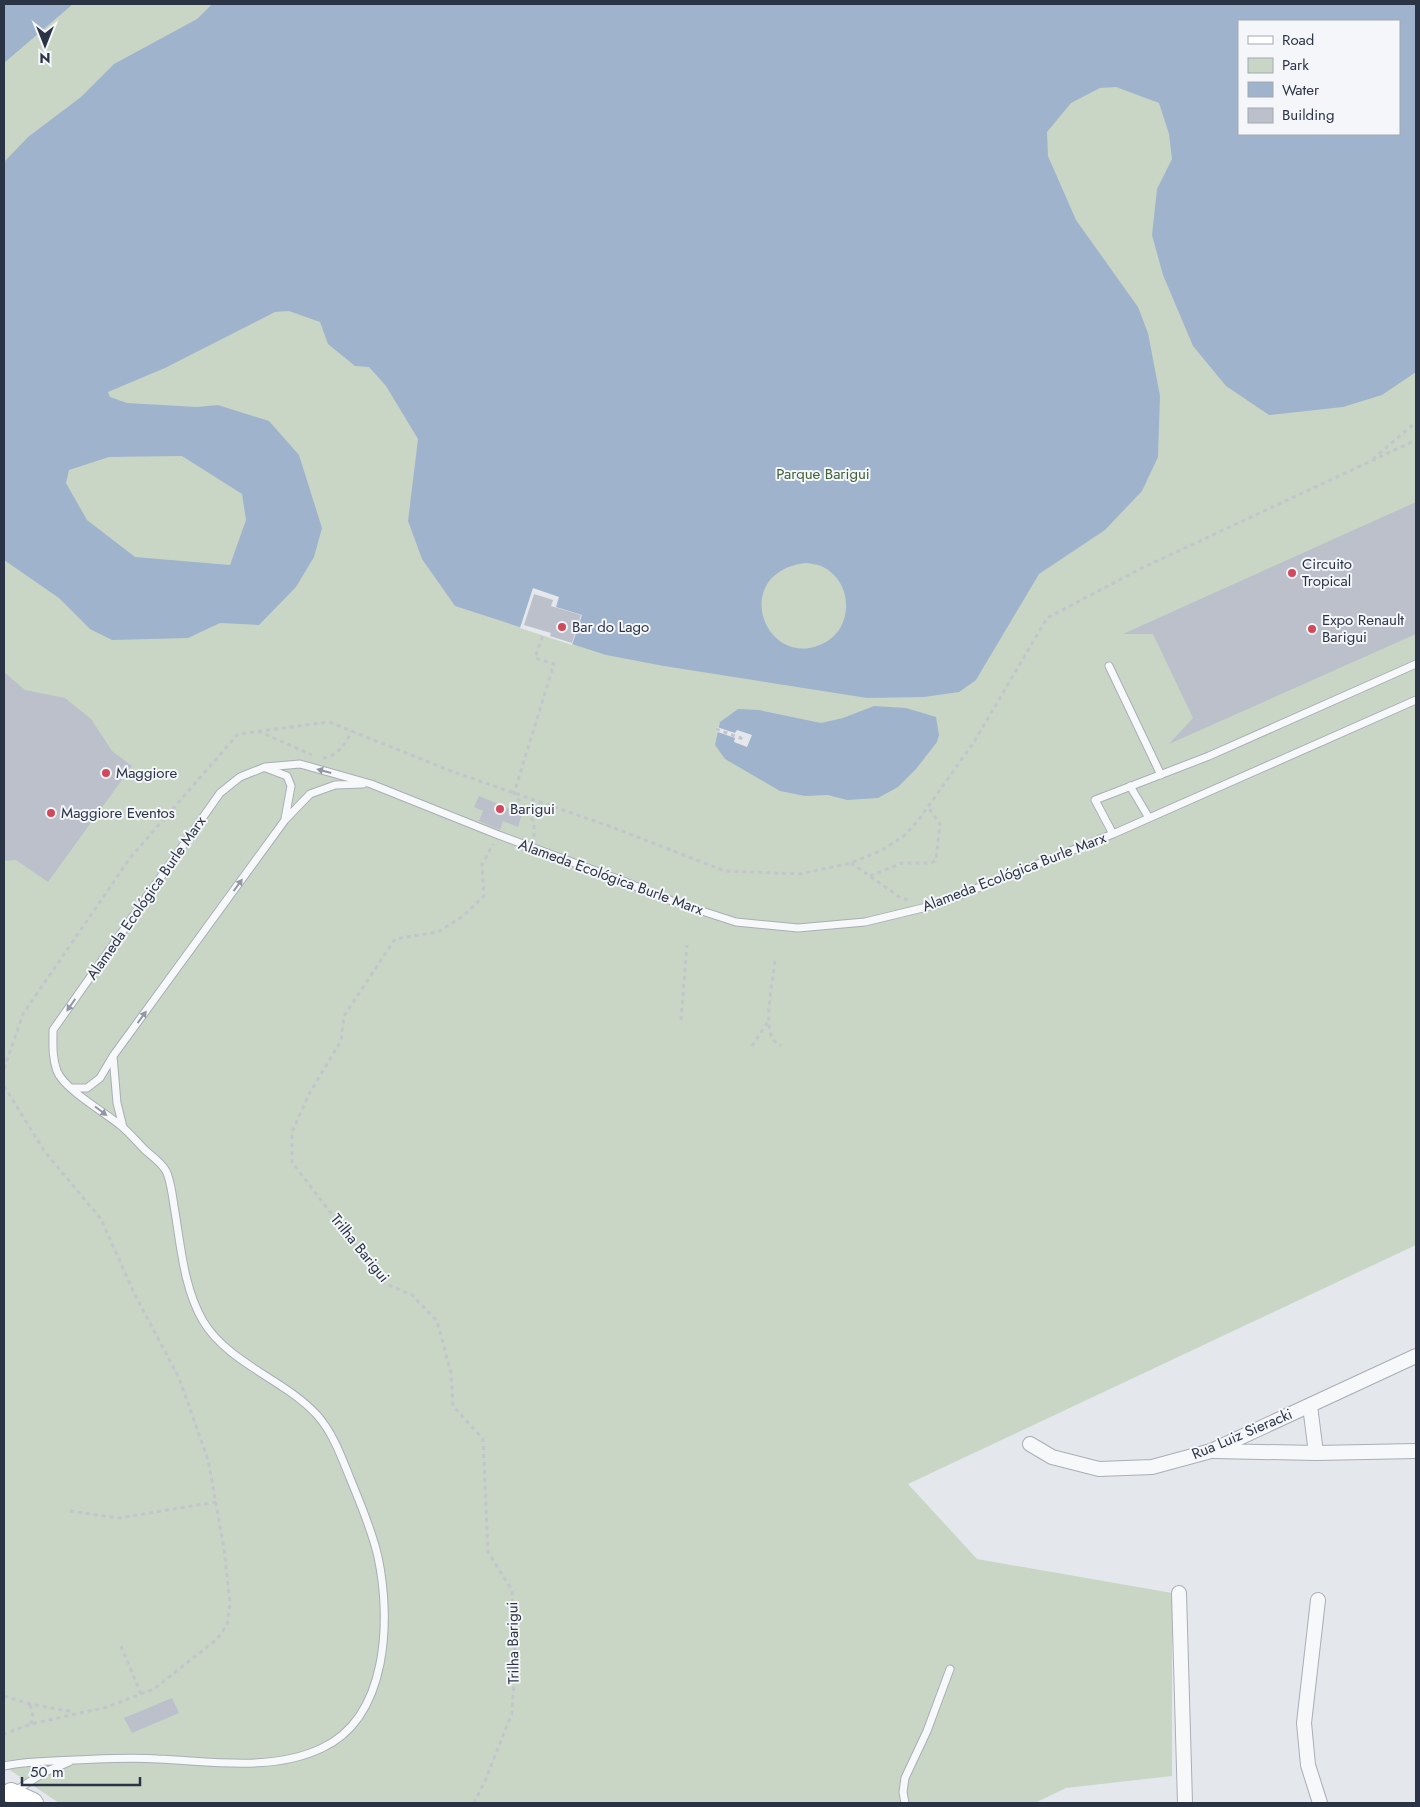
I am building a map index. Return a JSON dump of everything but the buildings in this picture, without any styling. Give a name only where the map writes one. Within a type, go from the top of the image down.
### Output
[{"type":"main road","points":[[9,1793],[33,1803]]},
{"type":"street","name":"Rua Luiz Sieracki","points":[[1030,1444],[1052,1457],[1099,1469],[1152,1467],[1211,1451],[1416,1356]]},
{"type":"street","name":"Rua Luiz Sieracki","points":[[1310,1406],[1316,1453]]},
{"type":"street","points":[[1211,1451],[1316,1453],[1416,1451]]},
{"type":"street","points":[[1179,1593],[1184,1803]]},
{"type":"street","points":[[1318,1600],[1304,1723],[1308,1765],[1320,1803]]},
{"type":"lane","points":[[1113,834],[1095,800],[1209,756],[1416,664]]},
{"type":"lane","points":[[1109,666],[1161,775]]},
{"type":"lane","name":"Alameda Ecológica Burle Marx","points":[[4,1766],[43,1761],[134,1758],[255,1763],[302,1756],[322,1749],[339,1739],[354,1723],[366,1704],[376,1680],[385,1617],[382,1582],[377,1554],[359,1500],[333,1439],[316,1414],[304,1403],[231,1351],[215,1337],[203,1320],[192,1296],[185,1273],[166,1171],[123,1127],[71,1088],[58,1074],[52,1053],[54,1030],[220,793],[240,778],[265,767],[300,764],[370,784],[674,902],[736,922],[798,928],[865,922],[935,905],[1113,834],[1416,700]]},
{"type":"lane","points":[[265,767],[287,776],[291,786],[285,820]]},
{"type":"lane","name":"Alameda Ecológica Burle Marx","points":[[71,1088],[87,1088],[100,1078],[113,1056],[285,820],[310,794],[335,785],[370,784]]},
{"type":"lane","points":[[1130,786],[1149,818]]},
{"type":"lane","points":[[113,1056],[117,1103],[123,1127]]},
{"type":"lane","points":[[905,1803],[903,1792],[905,1778],[927,1731],[950,1669]]},
{"type":"lane","name":"Alameda Ecológica Burle Marx","points":[[9,1793],[45,1772],[74,1760]]},
{"type":"path","points":[[1368,462],[1416,422]]},
{"type":"path","points":[[4,1069],[23,1014],[130,858],[238,734],[329,722],[452,771],[609,826],[725,871],[800,874],[851,863],[882,850],[904,836],[928,807],[974,742],[1047,618],[1142,568],[1416,440]]},
{"type":"path","points":[[514,793],[554,664],[535,658],[543,635]]},
{"type":"path","points":[[716,729],[746,740]]},
{"type":"path","points":[[258,731],[321,758],[329,757],[337,752],[352,731]]},
{"type":"path","points":[[514,793],[534,822],[534,849]]},
{"type":"path","points":[[870,876],[902,863],[932,863],[936,860],[940,824],[928,807]]},
{"type":"path","name":"Trilha Barigui","points":[[474,1803],[485,1781],[512,1713],[515,1662],[512,1590],[488,1552],[483,1439],[453,1406],[450,1373],[437,1322],[412,1295],[384,1283],[292,1162],[292,1132],[308,1094],[341,1041],[344,1016],[395,938],[438,932],[463,916],[484,896],[482,865],[495,840],[496,834]]},
{"type":"path","points":[[851,863],[901,898],[935,905]]},
{"type":"path","points":[[680,1020],[687,945]]},
{"type":"path","points":[[775,961],[770,997],[770,1019],[772,1038],[781,1046]]},
{"type":"path","points":[[752,1046],[770,1019]]},
{"type":"path","points":[[4,1086],[45,1152],[101,1219],[135,1296],[180,1378],[208,1460],[224,1548],[230,1604],[227,1625],[218,1639],[154,1689],[106,1708],[31,1724],[4,1734]]},
{"type":"path","points":[[70,1511],[119,1518],[216,1502]]},
{"type":"path","points":[[121,1646],[141,1694]]},
{"type":"path","points":[[4,1696],[30,1704],[77,1713]]},
{"type":"path","points":[[30,1704],[33,1712],[31,1724]]},
{"type":"green space","name":"Parque Barigui","points":[[4,4],[1416,4],[1416,1245],[908,1484],[977,1559],[1172,1593],[1172,1776],[1066,1788],[1035,1803],[59,1803],[4,1766]]},
{"type":"water","points":[[4,4],[73,4],[4,63]]},
{"type":"water","points":[[212,4],[1416,4],[1416,372],[1382,395],[1343,407],[1269,415],[1226,386],[1193,346],[1163,275],[1152,235],[1157,189],[1172,159],[1169,134],[1159,103],[1116,87],[1100,88],[1071,103],[1047,132],[1048,156],[1076,220],[1138,307],[1148,333],[1160,396],[1158,457],[1142,491],[1105,530],[1039,574],[976,680],[959,692],[924,697],[867,698],[664,666],[606,655],[455,606],[422,559],[408,521],[418,439],[386,386],[369,367],[355,366],[328,344],[320,322],[289,311],[275,312],[165,368],[108,392],[110,397],[127,403],[197,407],[218,405],[269,421],[299,455],[322,528],[314,557],[296,587],[259,625],[220,623],[188,638],[112,640],[90,629],[59,598],[4,560],[4,162],[28,137],[81,97],[114,64],[197,19]],"holes":[[[182,456],[242,494],[246,520],[230,565],[135,557],[87,520],[66,483],[69,470],[109,457]],[[806,563],[821,566],[830,571],[836,578],[845,594],[846,612],[839,630],[832,638],[817,646],[798,648],[782,642],[770,630],[763,615],[762,598],[768,582],[783,570]]]},
{"type":"water","points":[[874,706],[906,708],[936,717],[939,735],[937,742],[916,769],[898,787],[878,798],[847,800],[828,795],[805,796],[780,791],[725,759],[715,745],[720,722],[738,709],[759,710],[821,723],[843,718]]},
{"type":"pier","points":[[533,588],[559,597],[556,607],[582,615],[572,645],[520,628]]},
{"type":"pier","points":[[717,727],[735,733],[737,730],[752,735],[747,747],[734,742],[735,738],[715,731]]},
{"type":"place","name":"Circuito Tropical","points":[[1292,573]]},
{"type":"place","name":"Bar do Lago","points":[[562,627]]},
{"type":"place","name":"Expo Renault Barigui","points":[[1312,629]]},
{"type":"place","name":"Maggiore","points":[[106,773]]},
{"type":"place","name":"Barigui","points":[[500,809]]},
{"type":"place","name":"Maggiore Eventos","points":[[51,813]]}]
